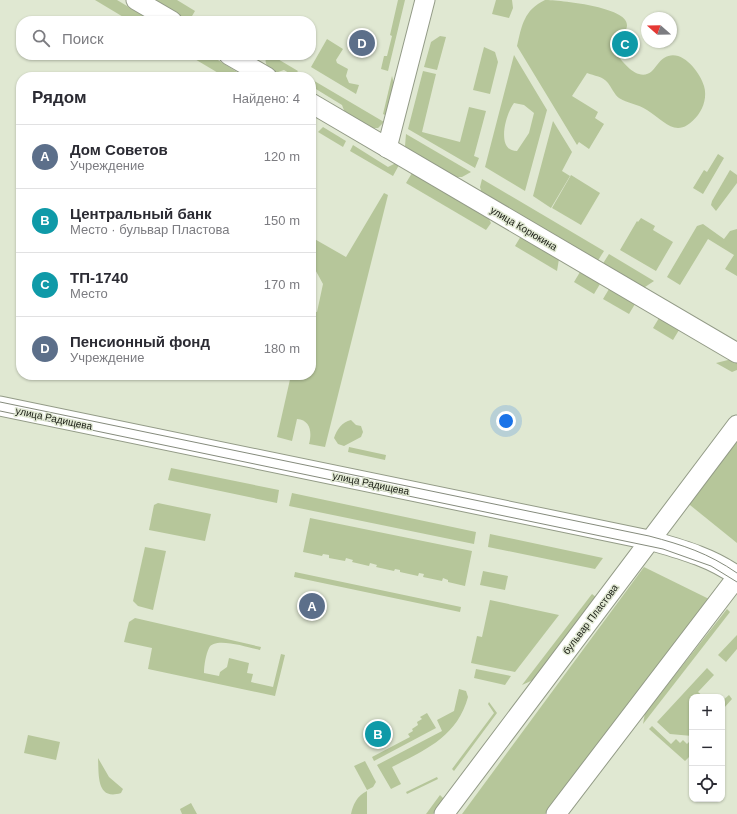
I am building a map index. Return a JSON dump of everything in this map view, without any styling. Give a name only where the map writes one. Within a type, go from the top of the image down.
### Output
[{"type":"street","points":[[136,0],[163,16]]},
{"type":"street","points":[[388,148],[425,0]]},
{"type":"street","points":[[238,60],[259,72]]},
{"type":"street","name":"улица Корюкина","points":[[316,106],[737,353]]},
{"type":"street","name":"улица Радищева","points":[[0,406],[649,540],[679,548],[712,561],[737,577]]},
{"type":"street","name":"бульвар Пластова","points":[[444,814],[737,425]]},
{"type":"street","points":[[556,814],[737,577]]},
{"type":"green space","points":[[95,0],[117,0],[144,16],[122,16]]},
{"type":"green space","points":[[152,0],[177,0],[195,11],[192,16],[179,16]]},
{"type":"green space","points":[[398,0],[405,0],[388,71],[381,69],[384,56],[387,56],[392,36],[390,35]]},
{"type":"green space","points":[[496,0],[512,0],[513,8],[509,18],[492,14]]},
{"type":"green space","points":[[545,0],[564,1],[605,9],[624,19],[627,25],[625,32],[617,45],[616,53],[627,66],[637,73],[642,75],[647,74],[652,71],[662,59],[670,55],[683,58],[694,68],[704,86],[704,101],[698,115],[691,123],[684,127],[672,127],[644,108],[619,98],[606,81],[587,73],[572,96],[598,112],[595,118],[604,124],[589,149],[579,142],[577,145],[517,46],[528,13],[532,8]]},
{"type":"green space","points":[[440,36],[446,37],[437,70],[424,67],[431,42]]},
{"type":"green space","points":[[327,39],[343,49],[336,60],[337,63],[348,69],[346,76],[349,83],[359,85],[356,94],[311,67]]},
{"type":"green space","points":[[484,47],[495,52],[498,62],[490,94],[473,90]]},
{"type":"green space","points":[[514,55],[547,110],[525,191],[485,167]],"holes":[[[514,103],[524,105],[534,113],[529,133],[517,151],[510,149],[506,145],[504,131],[508,115]]]},
{"type":"green space","points":[[196,60],[218,60],[237,72],[217,72]]},
{"type":"green space","points":[[279,60],[298,71],[287,72],[284,70],[274,72],[267,66],[266,61]]},
{"type":"green space","points":[[423,71],[436,74],[422,132],[460,142],[469,107],[486,111],[474,156],[479,158],[475,168],[408,129]]},
{"type":"green space","points":[[392,76],[394,84],[387,116],[383,114]]},
{"type":"green space","points":[[316,82],[384,122],[378,128],[370,128],[345,113],[342,105],[316,89]]},
{"type":"green space","points":[[553,121],[572,152],[562,171],[570,176],[551,208],[533,196]]},
{"type":"green space","points":[[323,127],[346,141],[343,147],[318,132]]},
{"type":"green space","points":[[406,134],[471,172],[462,177],[454,177],[407,149],[405,146]]},
{"type":"green space","points":[[353,145],[388,167],[396,163],[399,165],[393,176],[350,151]]},
{"type":"green space","points":[[718,154],[724,158],[703,194],[693,188],[704,170],[707,172]]},
{"type":"green space","points":[[730,170],[737,175],[737,183],[716,211],[711,205],[712,201]]},
{"type":"green space","points":[[412,173],[489,219],[491,223],[486,230],[406,183]]},
{"type":"green space","points":[[571,175],[600,193],[581,225],[552,208]]},
{"type":"green space","points":[[482,179],[604,251],[597,262],[482,194],[480,187]]},
{"type":"green space","points":[[384,193],[388,195],[325,447],[309,444],[310,432],[308,424],[302,420],[297,419],[292,441],[277,437],[290,380],[316,380],[316,312],[323,284],[316,271],[316,240],[346,257]]},
{"type":"green space","points":[[641,218],[655,226],[653,230],[673,242],[656,271],[620,250],[637,221],[638,222]]},
{"type":"green space","points":[[703,224],[724,239],[730,231],[737,229],[737,276],[725,269],[734,255],[708,239],[680,285],[667,277],[697,226]]},
{"type":"green space","points":[[521,236],[559,259],[557,271],[515,246]]},
{"type":"green space","points":[[609,254],[654,281],[645,287],[641,287],[602,265]]},
{"type":"green space","points":[[580,272],[600,284],[594,294],[574,282]]},
{"type":"green space","points":[[609,289],[635,304],[629,314],[603,299]]},
{"type":"green space","points":[[659,318],[679,330],[673,340],[653,328]]},
{"type":"green space","points":[[732,359],[737,362],[737,370],[732,372],[716,363]]},
{"type":"green space","points":[[351,420],[356,425],[361,426],[363,432],[361,437],[344,446],[338,444],[334,438],[340,426]]},
{"type":"green space","points":[[737,433],[737,543],[685,501]]},
{"type":"green space","points":[[349,447],[386,455],[385,460],[348,452]]},
{"type":"green space","points":[[171,468],[279,490],[277,503],[168,480]]},
{"type":"green space","points":[[292,493],[476,532],[474,544],[289,506]]},
{"type":"green space","points":[[158,503],[211,514],[205,541],[149,530],[154,505]]},
{"type":"green space","points":[[310,518],[472,551],[465,586],[448,582],[448,580],[443,578],[442,581],[423,577],[424,574],[419,573],[418,576],[400,572],[400,570],[395,569],[394,571],[376,567],[377,565],[370,563],[369,566],[352,562],[353,560],[346,558],[345,561],[329,558],[329,555],[323,554],[322,556],[303,552]]},
{"type":"green space","points":[[490,534],[603,558],[595,569],[488,547]]},
{"type":"green space","points":[[145,547],[166,551],[153,610],[138,606],[133,601]]},
{"type":"green space","points":[[644,567],[709,599],[545,814],[462,814]]},
{"type":"green space","points":[[483,571],[508,576],[505,590],[480,585]]},
{"type":"green space","points":[[295,572],[461,607],[460,612],[294,577]]},
{"type":"green space","points":[[592,594],[597,598],[533,680],[522,685]]},
{"type":"green space","points":[[490,600],[559,615],[515,672],[471,663],[477,636],[482,637]]},
{"type":"green space","points":[[727,609],[730,612],[643,724],[645,713]]},
{"type":"green space","points":[[135,618],[261,647],[260,650],[225,643],[212,645],[207,653],[204,673],[219,676],[220,672],[227,667],[229,658],[249,663],[247,673],[253,674],[251,682],[273,687],[281,654],[285,655],[275,696],[148,669],[152,648],[124,642],[129,622]]},
{"type":"green space","points":[[737,635],[737,649],[726,662],[718,655]]},
{"type":"green space","points":[[707,668],[714,675],[698,692],[700,694],[689,694],[689,736],[670,734],[657,722]]},
{"type":"green space","points":[[476,669],[511,676],[505,685],[474,678]]},
{"type":"green space","points":[[459,689],[466,691],[468,697],[463,711],[456,722],[438,741],[416,755],[392,767],[401,784],[391,789],[377,765],[442,731],[437,720],[454,711]]},
{"type":"green space","points":[[729,695],[732,699],[725,707],[725,698]]},
{"type":"green space","points":[[489,702],[497,713],[454,771],[452,769],[494,713],[488,704]]},
{"type":"green space","points":[[427,713],[436,728],[374,761],[372,757],[410,737],[408,734],[418,725],[417,722],[422,719],[420,717]]},
{"type":"green space","points":[[652,726],[671,744],[676,739],[680,743],[683,740],[687,744],[689,742],[689,757],[685,761],[649,729]]},
{"type":"green space","points":[[28,735],[60,742],[56,760],[24,753]]},
{"type":"green space","points":[[98,758],[109,777],[123,789],[121,793],[107,793],[103,790],[99,778]]},
{"type":"green space","points":[[365,761],[376,782],[373,787],[367,790],[354,766]]},
{"type":"green space","points":[[437,777],[438,779],[407,794],[406,792]]},
{"type":"green space","points":[[367,791],[367,814],[351,814],[356,801]]},
{"type":"green space","points":[[440,795],[444,799],[433,814],[426,814]]},
{"type":"green space","points":[[191,803],[197,814],[182,814],[180,809]]},
{"type":"tram line","points":[[0,402],[649,536],[695,550],[716,560],[737,573]]},
{"type":"tram line","points":[[0,411],[663,549],[711,566],[737,582]]},
{"type":"place","name":"Пенсионный фонд","points":[[362,43]]},
{"type":"place","name":"ТП-1740","points":[[625,44]]},
{"type":"place","name":"Дом Советов","points":[[312,606]]},
{"type":"place","name":"Центральный банк","points":[[378,734]]}]
